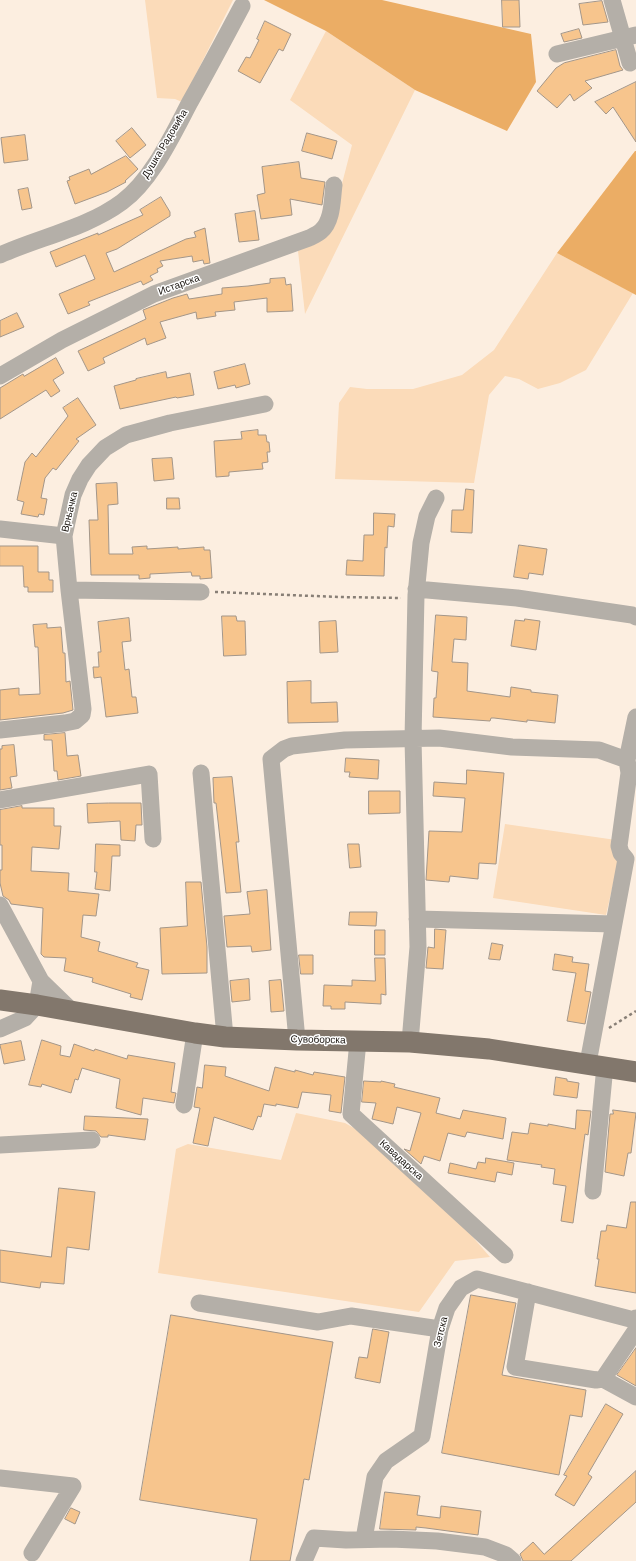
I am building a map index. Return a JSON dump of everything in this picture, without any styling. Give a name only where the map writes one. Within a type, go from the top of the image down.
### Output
[{"type":"main road","name":"Сувоборска","points":[[0,1000],[37,1005],[195,1033],[297,1040],[410,1042],[489,1049],[636,1072]]},
{"type":"street","points":[[612,0],[629,37],[630,63]]},
{"type":"street","name":"Душка Радовића","points":[[0,255],[98,216],[122,202],[138,188],[174,133],[242,6]]},
{"type":"street","points":[[557,54],[629,37]]},
{"type":"street","name":"Истарска","points":[[0,376],[62,340],[154,294],[309,238],[321,231],[326,224],[330,215],[334,185]]},
{"type":"street","name":"Врњачка","points":[[0,730],[75,722],[82,715],[83,709],[64,536],[67,514],[73,494],[89,465],[105,448],[126,435],[170,423],[265,404]]},
{"type":"street","points":[[410,1042],[418,947],[413,739],[416,592],[422,536],[427,516],[436,498]]},
{"type":"street","points":[[0,529],[64,536]]},
{"type":"street","points":[[69,590],[201,592]]},
{"type":"street","points":[[416,592],[517,598],[632,615],[636,617]]},
{"type":"street","points":[[593,1191],[597,1065],[593,1038],[614,924],[631,856],[621,853],[619,846],[629,773],[627,760],[636,717]]},
{"type":"street","points":[[297,1040],[271,759],[284,749],[292,746],[345,740],[439,738],[512,747],[598,750],[627,760]]},
{"type":"street","points":[[200,773],[225,1036]]},
{"type":"street","points":[[0,800],[149,774],[153,839]]},
{"type":"street","points":[[0,905],[41,981],[73,1012]]},
{"type":"street","points":[[418,919],[614,924]]},
{"type":"street","points":[[0,1029],[25,1018],[37,1005],[41,981]]},
{"type":"street","points":[[184,1105],[195,1033]]},
{"type":"street","name":"Кавадарска","points":[[358,1041],[351,1114],[506,1255]]},
{"type":"street","points":[[0,1144],[92,1140]]},
{"type":"street","name":"Зетска","points":[[364,1539],[375,1478],[386,1461],[422,1436],[440,1329],[447,1308],[460,1288],[477,1279],[635,1323]]},
{"type":"street","points":[[528,1292],[515,1367],[596,1380],[603,1379],[636,1397]]},
{"type":"street","points":[[199,1303],[318,1322],[352,1316],[440,1329]]},
{"type":"street","points":[[603,1379],[635,1323]]},
{"type":"street","points":[[0,1478],[73,1486],[32,1553]]},
{"type":"street","points":[[304,1561],[314,1538],[346,1540],[437,1541],[485,1546],[506,1555],[513,1561]]},
{"type":"path","points":[[201,592],[238,592],[381,599],[399,598],[416,592]]},
{"type":"path","points":[[593,1038],[636,1011]]},
{"type":"shaded area","points":[[145,0],[233,0],[182,102],[175,99],[157,98]]},
{"type":"shaded area","points":[[264,0],[382,0],[531,34],[536,82],[507,131],[415,90],[326,31]]},
{"type":"shaded area","points":[[326,31],[415,90],[305,314],[298,251],[329,234],[352,145],[290,100]]},
{"type":"shaded area","points":[[636,151],[636,295],[557,253]]},
{"type":"shaded area","points":[[557,253],[633,293],[586,370],[560,383],[538,389],[519,379],[505,376],[489,395],[474,483],[335,479],[339,403],[350,387],[367,389],[413,389],[462,375],[494,350]]},
{"type":"shaded area","points":[[505,824],[623,841],[606,915],[493,898]]},
{"type":"shaded area","points":[[296,1113],[345,1123],[368,1136],[440,1199],[490,1257],[455,1261],[419,1312],[158,1273],[176,1149],[188,1144],[281,1160]]},
{"type":"building","points":[[502,0],[519,0],[520,27],[503,27]]},
{"type":"building","points":[[602,1],[608,22],[583,25],[579,4]]},
{"type":"building","points":[[265,21],[291,34],[283,51],[279,49],[260,83],[238,71],[246,57],[250,58],[259,40],[257,39]]},
{"type":"building","points":[[579,29],[582,38],[564,42],[561,34]]},
{"type":"building","points":[[616,50],[620,66],[623,70],[585,81],[592,88],[574,101],[570,94],[557,108],[537,91],[556,68],[564,63]]},
{"type":"building","points":[[636,82],[636,142],[613,107],[606,114],[595,102]]},
{"type":"building","points":[[132,128],[146,145],[130,158],[116,141]]},
{"type":"building","points":[[307,133],[337,141],[332,159],[302,151]]},
{"type":"building","points":[[25,135],[28,160],[4,163],[1,138]]},
{"type":"building","points":[[126,156],[138,169],[125,181],[126,182],[107,192],[75,204],[67,181],[70,180],[69,177],[89,169],[91,174]]},
{"type":"building","points":[[299,162],[301,178],[325,182],[322,205],[290,199],[292,215],[261,219],[257,195],[265,193],[262,167]]},
{"type":"building","points":[[28,188],[32,208],[22,210],[18,190]]},
{"type":"building","points":[[161,197],[170,212],[170,216],[117,249],[106,253],[114,272],[186,239],[196,237],[194,232],[205,228],[210,263],[204,264],[203,260],[193,262],[192,256],[160,261],[163,266],[157,269],[158,272],[150,276],[153,280],[143,285],[141,281],[88,302],[90,305],[68,314],[59,294],[95,279],[85,255],[56,267],[50,252],[98,233],[98,235],[143,215],[140,210]]},
{"type":"building","points":[[255,211],[259,240],[239,242],[235,214]]},
{"type":"building","points":[[285,278],[286,285],[291,284],[293,311],[267,312],[267,298],[234,302],[235,310],[215,312],[216,316],[197,319],[196,312],[160,322],[166,338],[147,345],[145,338],[103,358],[105,363],[88,371],[78,351],[146,319],[143,310],[173,298],[187,294],[189,299],[222,294],[222,288],[270,283],[270,279]]},
{"type":"building","points":[[17,313],[24,327],[0,337],[0,321]]},
{"type":"building","points":[[56,358],[64,373],[53,380],[60,391],[51,397],[46,390],[0,419],[0,388],[23,374],[24,376]]},
{"type":"building","points":[[245,364],[250,384],[236,388],[235,385],[218,389],[214,372]]},
{"type":"building","points":[[166,372],[167,378],[190,373],[194,395],[176,397],[120,409],[114,386]]},
{"type":"building","points":[[78,398],[96,425],[76,439],[79,441],[56,470],[53,468],[45,478],[41,498],[47,499],[44,515],[39,514],[38,517],[21,514],[24,502],[17,500],[25,462],[32,453],[36,457],[68,416],[63,408]]},
{"type":"building","points":[[258,430],[258,435],[266,435],[267,442],[269,442],[270,452],[267,452],[268,462],[262,463],[263,469],[229,472],[229,476],[216,477],[214,441],[242,439],[241,432]]},
{"type":"building","points":[[172,458],[174,479],[154,481],[152,459]]},
{"type":"building","points":[[117,483],[118,504],[108,505],[109,554],[133,554],[132,547],[147,546],[147,549],[178,547],[178,549],[204,547],[204,550],[210,550],[212,578],[200,579],[200,576],[192,576],[191,572],[150,574],[150,578],[139,579],[139,575],[91,575],[89,520],[98,520],[96,484]]},
{"type":"building","points":[[466,489],[474,490],[472,533],[451,532],[452,510],[463,510]]},
{"type":"building","points":[[167,498],[179,498],[180,509],[167,509]]},
{"type":"building","points":[[374,513],[395,514],[394,527],[388,526],[387,548],[385,547],[384,576],[346,575],[347,560],[363,561],[364,535],[373,535]]},
{"type":"building","points":[[519,545],[547,549],[543,575],[529,573],[528,579],[514,577]]},
{"type":"building","points":[[0,546],[38,546],[38,572],[49,572],[49,580],[53,580],[53,592],[28,592],[28,587],[24,587],[23,566],[0,566]]},
{"type":"building","points":[[436,615],[467,617],[466,640],[454,639],[452,662],[468,663],[467,691],[510,697],[511,687],[531,690],[531,692],[558,695],[555,723],[527,720],[527,722],[494,718],[491,718],[490,721],[433,717],[438,672],[432,671]]},
{"type":"building","points":[[222,616],[236,616],[237,621],[245,621],[246,655],[224,656]]},
{"type":"building","points":[[129,618],[131,641],[122,642],[125,670],[129,669],[132,697],[136,697],[138,713],[106,717],[101,677],[94,678],[93,667],[99,667],[98,652],[101,652],[98,622]]},
{"type":"building","points":[[525,619],[540,621],[536,650],[511,646],[515,620],[524,621]]},
{"type":"building","points":[[336,621],[338,652],[320,653],[319,622]]},
{"type":"building","points":[[47,624],[47,628],[61,627],[63,653],[65,653],[66,682],[70,681],[73,710],[63,713],[0,720],[0,690],[19,688],[19,695],[40,694],[38,647],[35,647],[33,625]]},
{"type":"building","points":[[311,681],[311,703],[337,702],[338,722],[288,723],[287,682]]},
{"type":"building","points":[[65,733],[67,756],[78,755],[81,776],[58,780],[57,771],[54,771],[52,740],[44,740],[44,735]]},
{"type":"building","points":[[14,745],[17,776],[10,777],[12,788],[0,790],[0,749],[2,749],[2,746]]},
{"type":"building","points":[[346,758],[379,760],[378,779],[349,777],[350,772],[345,772]]},
{"type":"building","points":[[467,770],[504,773],[496,864],[479,863],[478,879],[450,876],[449,882],[426,880],[429,831],[462,832],[465,798],[433,796],[434,782],[466,784]]},
{"type":"building","points":[[232,777],[239,842],[236,842],[241,892],[226,893],[216,803],[214,803],[213,778]]},
{"type":"building","points":[[369,791],[400,791],[400,813],[369,814]]},
{"type":"building","points":[[141,803],[142,825],[136,825],[135,841],[121,840],[120,821],[88,823],[87,804]]},
{"type":"building","points":[[22,806],[22,808],[54,808],[54,826],[61,826],[59,849],[32,847],[31,871],[69,873],[68,891],[99,894],[96,916],[83,915],[81,937],[100,942],[98,951],[138,963],[136,967],[149,970],[142,1000],[130,997],[131,994],[92,982],[93,978],[64,971],[66,958],[44,957],[41,954],[43,908],[11,904],[9,900],[3,896],[0,883],[0,870],[2,870],[2,845],[0,845],[0,810]]},
{"type":"building","points":[[96,844],[120,845],[120,856],[112,856],[110,891],[95,889],[97,872],[95,872]]},
{"type":"building","points":[[348,844],[359,844],[361,867],[350,868]]},
{"type":"building","points":[[186,882],[201,882],[207,947],[207,973],[162,974],[160,928],[187,926]]},
{"type":"building","points":[[267,890],[271,950],[252,952],[251,946],[227,947],[224,916],[250,914],[247,892]]},
{"type":"building","points":[[350,912],[377,912],[376,926],[349,925]]},
{"type":"building","points":[[435,929],[446,930],[443,969],[426,968],[428,947],[434,948]]},
{"type":"building","points":[[375,930],[385,930],[385,955],[375,955]]},
{"type":"building","points":[[492,943],[503,945],[500,960],[489,959]]},
{"type":"building","points":[[555,954],[573,957],[572,962],[589,964],[585,991],[591,992],[585,1024],[567,1021],[576,973],[553,970]]},
{"type":"building","points":[[299,955],[313,955],[313,974],[301,974]]},
{"type":"building","points":[[375,958],[385,958],[386,995],[381,994],[381,1004],[345,1002],[345,1009],[331,1009],[331,1006],[323,1006],[324,985],[352,986],[352,980],[375,981]]},
{"type":"building","points":[[249,979],[250,1000],[232,1002],[230,981]]},
{"type":"building","points":[[281,980],[284,1011],[271,1012],[269,981]]},
{"type":"building","points":[[42,1040],[61,1046],[60,1055],[70,1057],[74,1044],[94,1051],[95,1049],[127,1059],[128,1055],[175,1063],[171,1092],[176,1093],[174,1103],[143,1098],[141,1115],[116,1108],[120,1079],[82,1068],[78,1080],[75,1079],[71,1093],[42,1084],[41,1087],[29,1085]]},
{"type":"building","points":[[21,1041],[25,1060],[4,1064],[0,1045]]},
{"type":"building","points":[[205,1065],[226,1067],[225,1076],[269,1091],[275,1067],[313,1075],[314,1072],[345,1077],[341,1113],[329,1111],[331,1095],[302,1092],[298,1108],[276,1104],[276,1106],[264,1104],[261,1117],[258,1116],[253,1130],[214,1117],[208,1146],[193,1143],[200,1108],[194,1107],[197,1087],[202,1088]]},
{"type":"building","points":[[556,1077],[579,1083],[577,1098],[554,1095]]},
{"type":"building","points":[[364,1081],[381,1081],[395,1084],[394,1087],[440,1098],[436,1113],[460,1119],[463,1110],[506,1118],[503,1139],[467,1132],[465,1137],[448,1133],[440,1161],[424,1156],[421,1164],[404,1149],[410,1151],[421,1113],[397,1107],[393,1124],[372,1119],[376,1103],[362,1102]]},
{"type":"building","points":[[577,1110],[591,1111],[588,1135],[585,1134],[573,1223],[561,1221],[566,1186],[553,1184],[555,1169],[541,1167],[542,1165],[507,1160],[512,1132],[528,1134],[530,1123],[548,1126],[548,1124],[575,1129]]},
{"type":"building","points":[[613,1110],[636,1113],[631,1153],[628,1153],[624,1176],[605,1172],[610,1114],[613,1114]]},
{"type":"building","points":[[85,1116],[148,1119],[145,1140],[108,1135],[108,1137],[101,1137],[96,1131],[84,1130]]},
{"type":"building","points":[[486,1158],[514,1163],[512,1175],[497,1172],[495,1182],[448,1173],[450,1163],[476,1169],[478,1162],[485,1163]]},
{"type":"building","points":[[59,1188],[95,1192],[89,1250],[67,1247],[64,1284],[41,1282],[40,1288],[0,1282],[0,1250],[51,1257]]},
{"type":"building","points":[[631,1202],[636,1202],[636,1293],[595,1286],[601,1231],[606,1231],[607,1225],[626,1228]]},
{"type":"building","points":[[471,1295],[516,1303],[502,1375],[586,1390],[582,1417],[570,1415],[559,1475],[442,1453]]},
{"type":"building","points":[[171,1315],[333,1342],[309,1480],[304,1479],[290,1561],[250,1561],[257,1519],[140,1500]]},
{"type":"building","points":[[373,1329],[389,1332],[380,1383],[355,1378],[359,1357],[367,1358]]},
{"type":"building","points":[[636,1348],[636,1386],[617,1375]]},
{"type":"building","points":[[606,1404],[623,1414],[588,1474],[592,1477],[574,1506],[555,1495],[567,1476],[564,1475]]},
{"type":"building","points":[[636,1471],[636,1502],[571,1561],[523,1561],[520,1554],[533,1542],[544,1554]]},
{"type":"building","points":[[385,1492],[420,1496],[417,1515],[440,1518],[441,1506],[481,1511],[478,1535],[416,1527],[416,1530],[380,1529]]},
{"type":"building","points":[[71,1508],[80,1512],[75,1524],[65,1519]]}]
